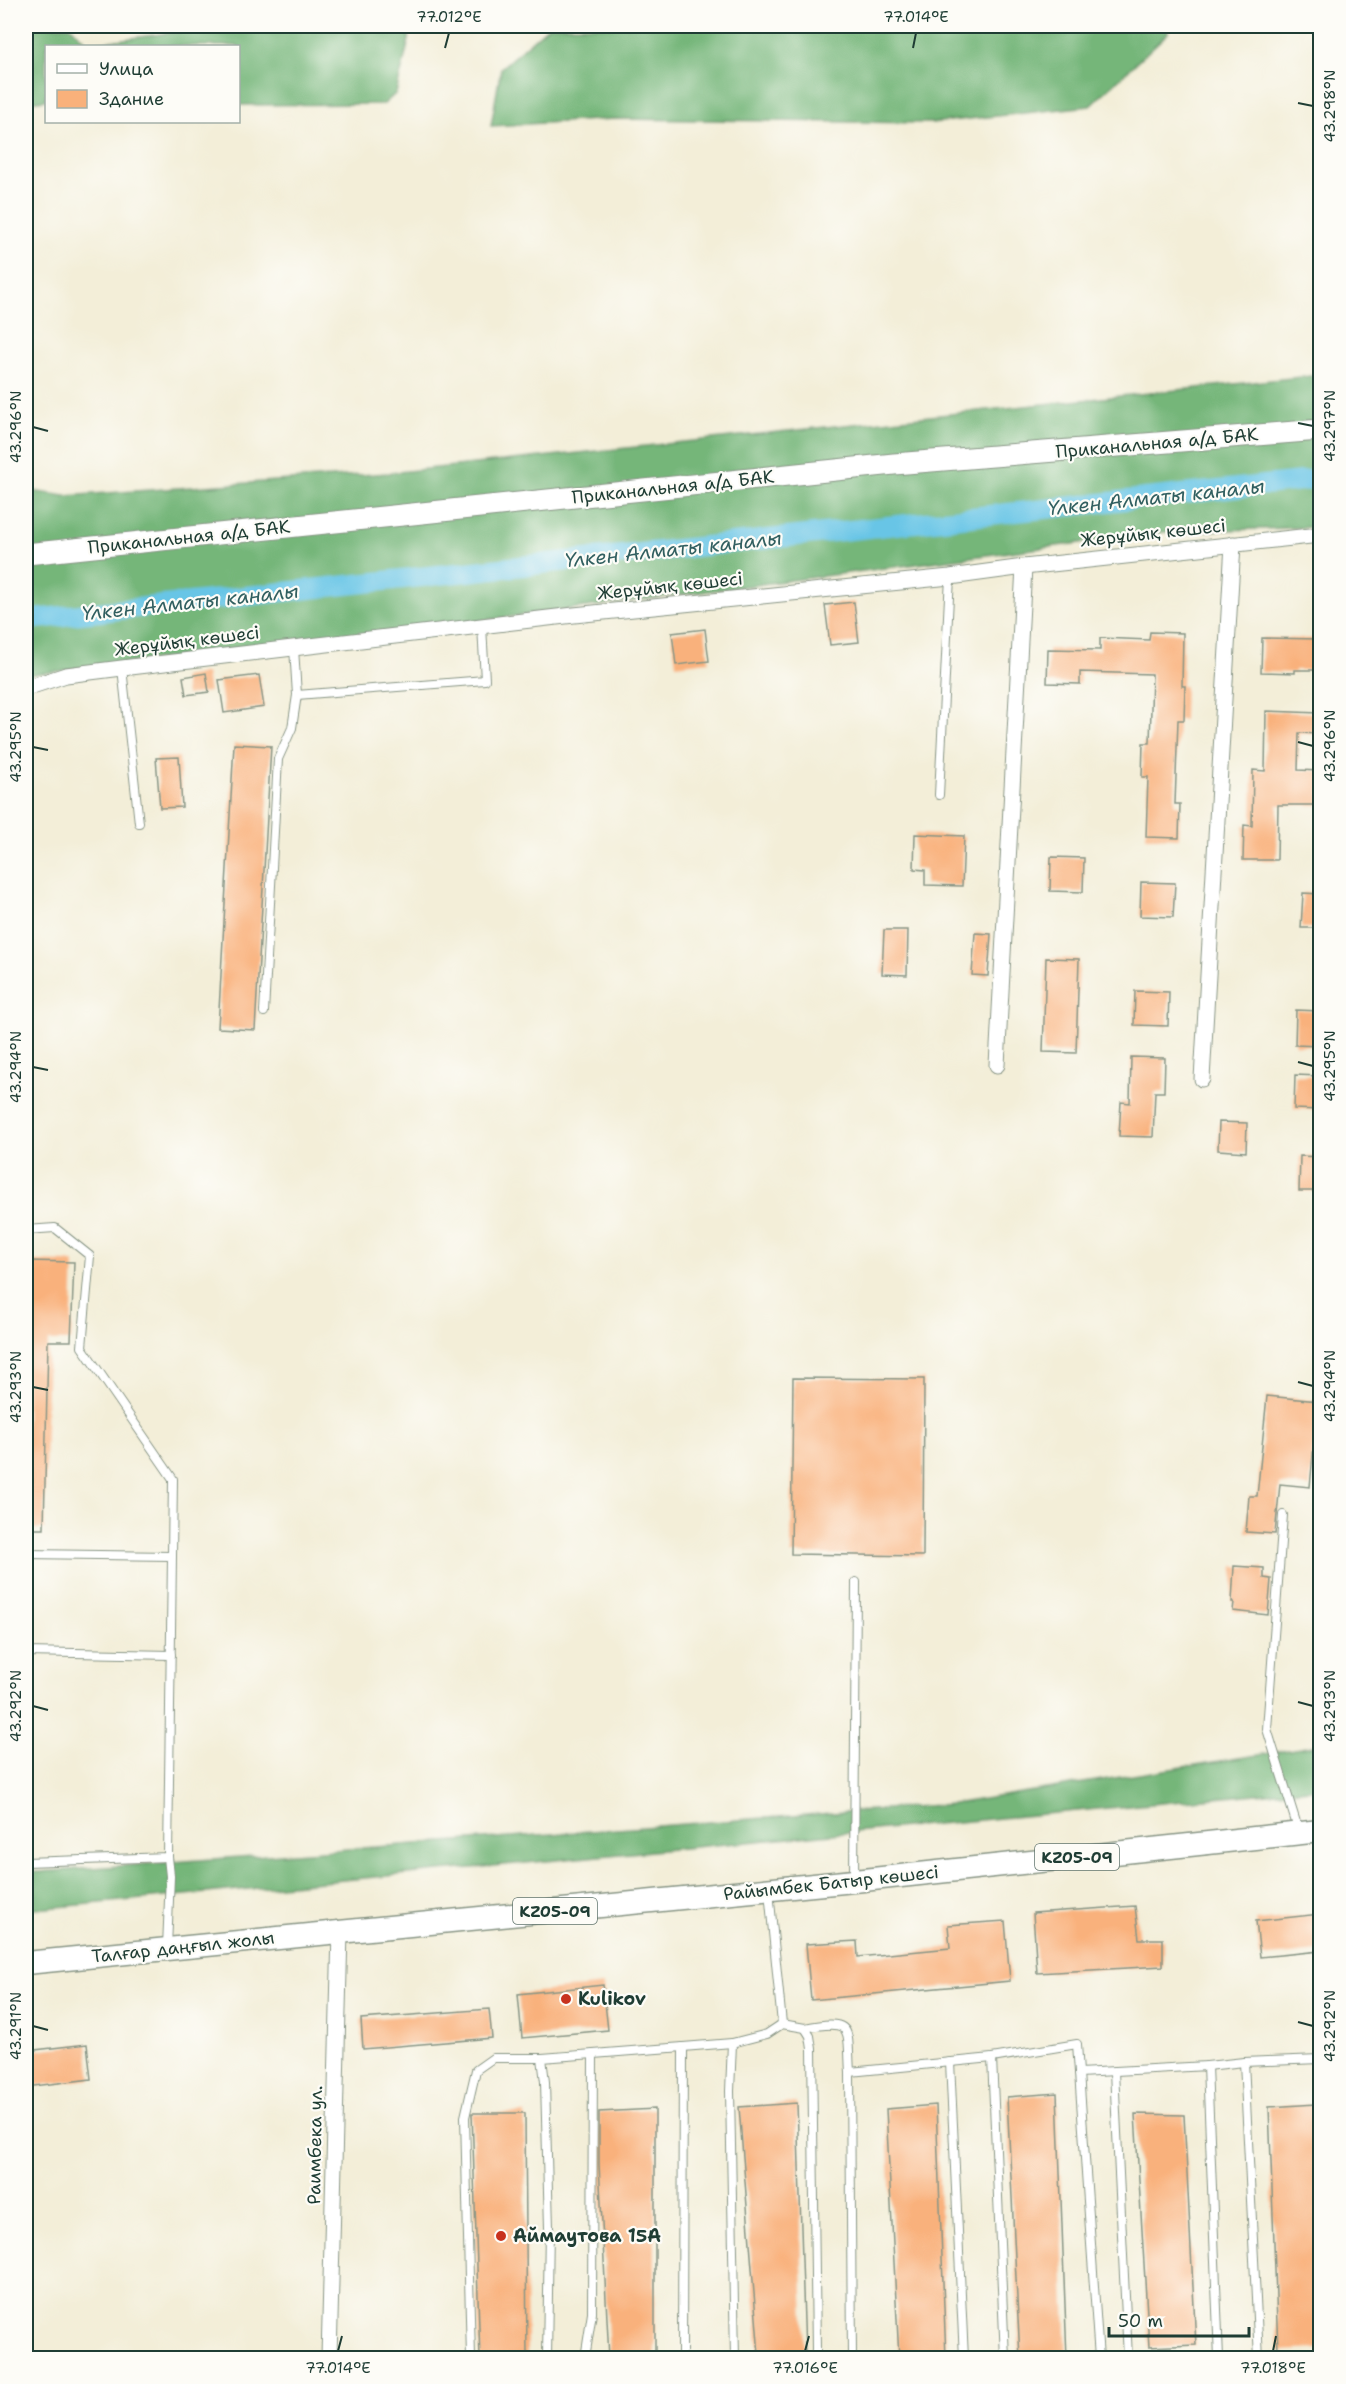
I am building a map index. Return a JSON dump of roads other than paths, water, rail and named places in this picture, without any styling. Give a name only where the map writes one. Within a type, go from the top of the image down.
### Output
[{"type":"main road","name":"Райымбек Батыр көшесі","points":[[340,1932],[854,1881],[1310,1832]]},
{"type":"main road","name":"Талғар даңғыл жолы","points":[[26,1963],[340,1932]]},
{"type":"street","name":"Приканальная а/д БАК","points":[[26,554],[894,464],[1320,430]]},
{"type":"street","name":"Жерұйық көшесі","points":[[26,688],[66,675],[122,668],[482,626],[950,577],[1320,535]]},
{"type":"street","points":[[1202,1079],[1233,544]]},
{"type":"street","points":[[997,1065],[1024,567]]},
{"type":"street","name":"Раимбека ул.","points":[[329,2358],[340,1932]]},
{"type":"lane","points":[[939,795],[950,577]]},
{"type":"lane","points":[[297,695],[484,680],[482,626]]},
{"type":"lane","points":[[264,1012],[278,759],[292,728],[297,695],[294,648]]},
{"type":"lane","points":[[122,668],[140,823]]},
{"type":"lane","points":[[26,1230],[56,1228],[90,1256],[82,1347],[173,1479],[168,1857],[170,1875],[167,1949]]},
{"type":"lane","points":[[1283,1515],[1267,1729],[1310,1832]]},
{"type":"lane","points":[[26,1554],[172,1556]]},
{"type":"lane","points":[[854,1881],[856,1582]]},
{"type":"lane","points":[[26,1652],[171,1655]]},
{"type":"lane","points":[[26,1862],[168,1857]]},
{"type":"lane","points":[[769,1889],[782,2024]]},
{"type":"lane","points":[[471,2358],[465,2117],[476,2070],[493,2058],[542,2058],[732,2043],[767,2034],[782,2024],[805,2028],[833,2022],[847,2032],[850,2072],[852,2358]]},
{"type":"lane","points":[[805,2028],[810,2037],[812,2049],[816,2350],[814,2358]]},
{"type":"lane","points":[[732,2043],[730,2091],[735,2358]]},
{"type":"lane","points":[[850,2072],[992,2058],[1077,2044],[1099,2358]]},
{"type":"lane","points":[[682,2358],[683,2047]]},
{"type":"lane","points":[[585,2358],[592,2313],[593,2054]]},
{"type":"lane","points":[[542,2058],[545,2082],[549,2228],[547,2358]]},
{"type":"lane","points":[[992,2058],[1005,2358]]},
{"type":"lane","points":[[1079,2073],[1320,2059]]},
{"type":"lane","points":[[950,2062],[964,2358]]},
{"type":"lane","points":[[1244,2062],[1259,2358],[1320,2355]]},
{"type":"lane","points":[[1207,2066],[1220,2358]]},
{"type":"lane","points":[[1114,2071],[1128,2358]]},
{"type":"waterway","name":"Үлкен Алматы каналы","points":[[26,620],[1320,479]]},
{"type":"place","name":"Kulikov","points":[[566,1999]]},
{"type":"place","name":"Аймаутова 15А","points":[[501,2236]]}]
